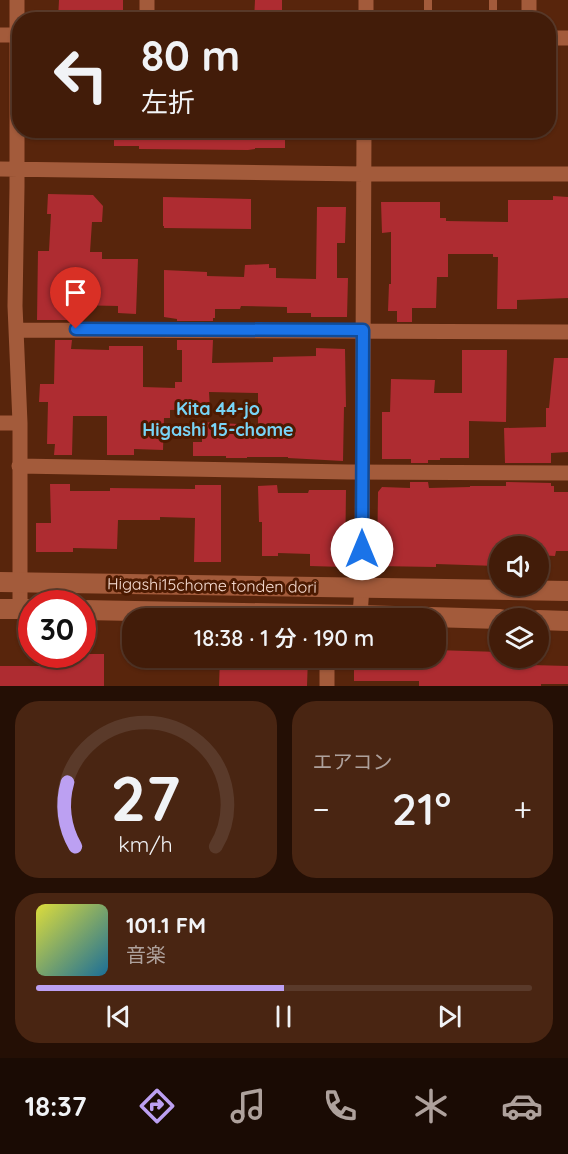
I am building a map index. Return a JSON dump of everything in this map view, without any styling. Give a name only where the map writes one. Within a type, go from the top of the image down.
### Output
[{"type":"street","points":[[16,138],[8,306],[16,330],[22,590]]},
{"type":"street","points":[[360,608],[364,138]]},
{"type":"street","points":[[0,169],[568,174]]},
{"type":"street","points":[[16,330],[568,332]]},
{"type":"street","points":[[0,423],[20,423]]},
{"type":"street","points":[[20,466],[568,473]]},
{"type":"street","name":"Higashi15chome tonden dori","points":[[0,582],[568,591]]},
{"type":"street","points":[[327,608],[328,587]]},
{"type":"street","points":[[0,609],[18,609]]},
{"type":"street","name":"Higashi15chome tonden dori","points":[[96,610],[122,611]]},
{"type":"street","name":"Higashi15chome tonden dori","points":[[446,617],[489,619]]},
{"type":"street","points":[[549,620],[568,621]]},
{"type":"street","points":[[327,668],[327,686]]},
{"type":"building","points":[[59,0],[123,0],[123,12],[58,12]]},
{"type":"building","points":[[255,0],[282,0],[282,12],[254,12]]},
{"type":"building","points":[[114,138],[285,138],[285,148],[248,150],[139,149],[139,146],[114,146]]},
{"type":"building","points":[[48,194],[93,195],[103,206],[102,222],[92,222],[90,252],[102,252],[102,259],[138,259],[136,314],[118,313],[118,306],[72,305],[72,320],[37,320],[38,251],[49,251],[51,214],[47,214]]},
{"type":"building","points":[[553,196],[568,197],[568,298],[517,300],[517,309],[497,309],[498,257],[493,257],[493,254],[448,254],[448,277],[437,277],[436,308],[412,308],[412,322],[397,322],[397,311],[388,311],[389,284],[391,284],[391,232],[382,233],[381,202],[440,202],[440,218],[446,218],[446,221],[508,222],[508,200],[553,200]]},
{"type":"building","points":[[163,197],[251,199],[251,229],[164,228]]},
{"type":"building","points":[[317,207],[346,207],[345,243],[337,243],[337,278],[348,278],[347,317],[311,317],[311,313],[287,313],[287,307],[241,306],[240,309],[215,309],[213,321],[177,321],[177,319],[164,317],[164,270],[207,272],[207,276],[244,277],[245,265],[269,264],[269,268],[276,268],[276,278],[316,279]]},
{"type":"building","points":[[55,340],[72,340],[71,349],[109,350],[109,346],[143,346],[143,387],[175,388],[175,382],[182,382],[182,350],[177,350],[177,340],[213,340],[212,363],[273,362],[273,357],[316,356],[316,348],[345,349],[346,407],[344,407],[343,461],[288,457],[193,456],[193,442],[202,442],[202,422],[258,425],[258,393],[209,392],[210,409],[170,410],[170,418],[164,418],[163,450],[134,449],[134,455],[107,455],[107,416],[73,416],[72,455],[54,455],[55,444],[47,444],[48,402],[39,402],[40,384],[54,384]]},
{"type":"building","points":[[462,350],[507,350],[506,422],[469,421],[469,458],[440,458],[440,460],[428,460],[428,463],[411,463],[411,459],[382,459],[382,412],[390,412],[391,379],[435,380],[434,393],[462,393]]},
{"type":"building","points":[[554,358],[568,358],[568,452],[551,453],[551,463],[505,463],[504,428],[546,427],[546,408],[549,408]]},
{"type":"building","points":[[410,482],[428,482],[429,488],[506,486],[506,482],[551,483],[551,486],[554,486],[554,492],[568,492],[568,551],[556,551],[555,556],[549,556],[549,536],[489,536],[489,566],[436,564],[436,567],[377,566],[378,492],[382,487],[410,488]]},
{"type":"building","points":[[50,484],[70,484],[70,491],[110,491],[110,488],[195,489],[195,485],[221,485],[221,562],[194,562],[195,518],[160,517],[160,520],[118,520],[117,549],[73,548],[73,552],[36,552],[36,523],[51,523]]},
{"type":"building","points":[[277,485],[278,493],[346,490],[345,567],[310,566],[310,554],[278,553],[278,556],[262,556],[262,522],[259,522],[258,486]]},
{"type":"building","points":[[446,650],[489,652],[489,668],[568,666],[568,684],[541,684],[541,686],[419,686],[419,681],[354,681],[354,668],[446,668]]},
{"type":"building","points":[[96,654],[104,654],[104,686],[0,686],[0,666],[96,668]]},
{"type":"building","points":[[220,668],[308,668],[307,686],[219,686]]},
{"type":"district","name":"Kita 44-jo Higashi 15-chome","points":[[218,418]]},
{"type":"route","points":[[76,329],[363,330],[362,549]]}]
